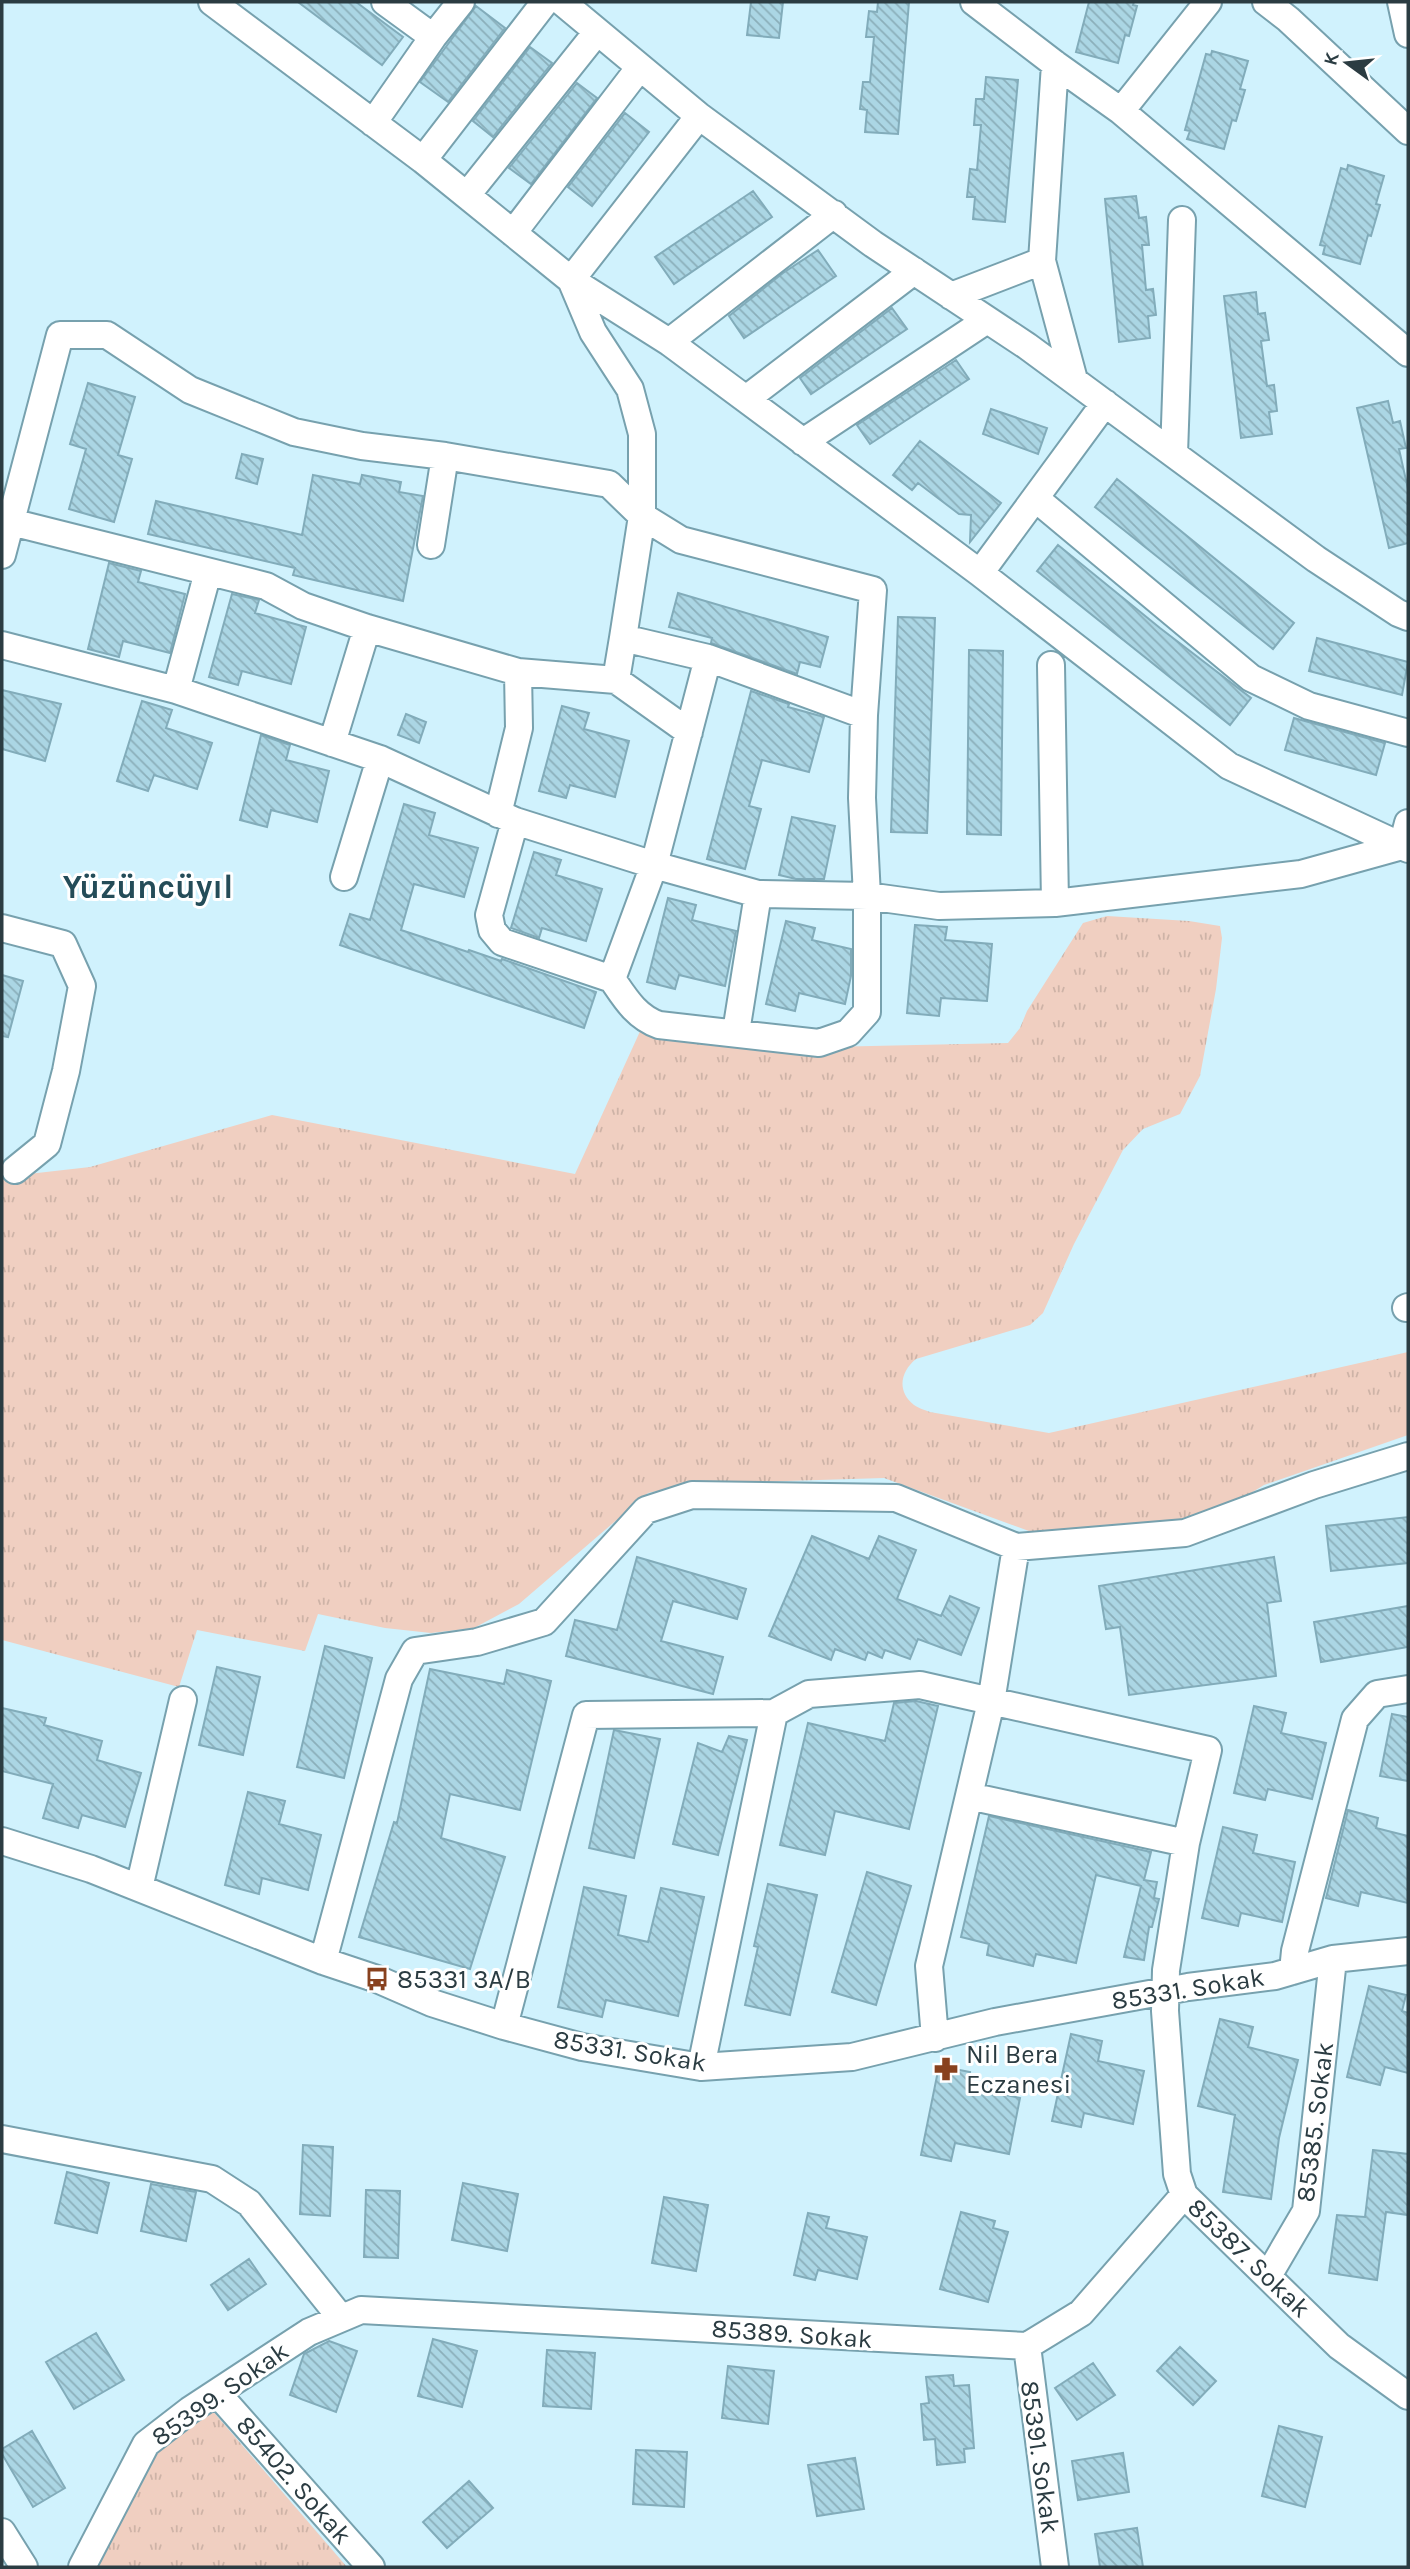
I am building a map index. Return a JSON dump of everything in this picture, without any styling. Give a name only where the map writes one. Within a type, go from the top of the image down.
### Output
[{"type":"street","points":[[212,2],[423,160],[571,280],[669,342],[980,573],[1229,766],[1406,839]]},
{"type":"street","points":[[385,2],[433,37]]},
{"type":"street","points":[[373,123],[461,2]]},
{"type":"street","points":[[423,160],[545,2]]},
{"type":"street","points":[[562,2],[699,116],[873,244],[1074,380],[1316,559],[1408,617]]},
{"type":"street","points":[[974,2],[1121,111],[1408,353]]},
{"type":"street","points":[[1121,111],[1208,2]]},
{"type":"street","points":[[1266,2],[1288,19],[1408,131]]},
{"type":"street","points":[[1401,2],[1408,34]]},
{"type":"street","points":[[467,195],[597,32]]},
{"type":"street","points":[[1055,64],[1042,261],[1074,380]]},
{"type":"street","points":[[513,233],[640,67]]},
{"type":"street","points":[[571,280],[699,116]]},
{"type":"street","points":[[669,342],[834,214]]},
{"type":"street","points":[[1174,454],[1182,220]]},
{"type":"street","points":[[951,296],[1042,261]]},
{"type":"street","points":[[746,399],[914,271]]},
{"type":"street","points":[[571,280],[593,332],[630,389],[642,434],[642,516],[616,680]]},
{"type":"street","points":[[803,442],[987,320]]},
{"type":"street","points":[[2,555],[60,335],[107,335],[190,390],[294,432],[362,446],[445,456],[609,484],[642,516],[681,540],[873,590],[864,715],[862,798],[867,896],[867,1012],[848,1034],[819,1043],[659,1025],[645,1020],[631,1006],[612,979],[502,942],[492,930],[489,915],[507,818],[519,728],[518,672]]},
{"type":"street","points":[[980,573],[1105,403]]},
{"type":"street","points":[[431,545],[445,456]]},
{"type":"street","points":[[1035,498],[1251,678],[1309,706],[1408,733]]},
{"type":"street","points":[[10,522],[266,586],[303,606],[367,628],[518,672],[616,680],[689,732]]},
{"type":"street","points":[[176,690],[208,572]]},
{"type":"street","points":[[332,743],[367,628]]},
{"type":"street","points":[[623,638],[708,659],[864,715]]},
{"type":"street","points":[[2,645],[176,690],[380,759],[507,818],[654,865],[758,894],[867,896],[939,906],[1055,903],[1301,874],[1406,839]]},
{"type":"street","points":[[612,979],[654,865],[708,659]]},
{"type":"street","points":[[1051,665],[1055,903]]},
{"type":"street","points":[[344,877],[380,759]]},
{"type":"street","points":[[736,1032],[758,894]]},
{"type":"street","points":[[2,928],[63,944],[82,986],[66,1071],[47,1144],[15,1170]]},
{"type":"street","points":[[323,1961],[399,1679],[415,1651],[477,1642],[544,1622],[646,1510],[692,1495],[895,1498],[1016,1547],[1185,1533],[1314,1485],[1408,1456]]},
{"type":"street","points":[[935,2038],[929,1966],[990,1702],[1016,1547]]},
{"type":"street","points":[[504,2026],[586,1715],[774,1713],[809,1694],[920,1685],[990,1702]]},
{"type":"street","points":[[1293,1971],[1295,1951],[1354,1719],[1377,1694],[1408,1689]]},
{"type":"street","points":[[139,1888],[183,1700]]},
{"type":"street","name":"85387. Sokak","points":[[990,1702],[1208,1750],[1186,1843],[1166,1970],[1165,2011],[1177,2174],[1184,2195],[1339,2346],[1408,2396]]},
{"type":"street","points":[[701,2067],[774,1713]]},
{"type":"street","points":[[969,1796],[1186,1843]]},
{"type":"street","name":"85331. Sokak","points":[[2,1841],[91,1869],[323,1961],[377,1979],[432,2003],[582,2047],[701,2067],[852,2057],[995,2022],[1165,1991],[1275,1976],[1333,1959],[1408,1951]]},
{"type":"street","name":"85385. Sokak","points":[[1268,2276],[1306,2211],[1333,1959]]},
{"type":"street","points":[[2,2139],[212,2179],[249,2203],[341,2318]]},
{"type":"street","points":[[1027,2346],[1081,2314],[1184,2195]]},
{"type":"street","name":"85389. Sokak","points":[[341,2318],[366,2309],[1027,2346]]},
{"type":"street","name":"85399. Sokak","points":[[82,2567],[146,2444],[216,2393],[309,2332],[341,2318]]},
{"type":"street","name":"85391. Sokak","points":[[1027,2346],[1055,2567]]},
{"type":"street","name":"85402. Sokak","points":[[216,2393],[371,2567]]},
{"type":"street","points":[[2,2532],[24,2567]]},
{"type":"green space","points":[[1107,916],[1189,921],[1220,926],[1222,938],[1216,989],[1200,1076],[1180,1114],[1143,1129],[1123,1150],[1074,1244],[1043,1313],[1030,1325],[916,1359],[904,1375],[905,1394],[914,1405],[930,1412],[1049,1433],[1408,1352],[1408,1435],[1264,1485],[1194,1528],[1045,1537],[884,1478],[689,1484],[648,1493],[519,1604],[474,1628],[431,1633],[385,1628],[318,1614],[305,1651],[197,1630],[179,1687],[2,1640],[2,1177],[90,1167],[272,1115],[575,1174],[642,1027],[780,1048],[1008,1043],[1020,1028],[1027,1011],[1083,923]]},
{"type":"green space","points":[[211,2409],[347,2567],[93,2567],[154,2445]]},
{"type":"building","points":[[298,2],[356,2],[403,37],[382,65]]},
{"type":"building","points":[[751,2],[783,2],[779,38],[747,35]]},
{"type":"building","points":[[878,2],[909,2],[898,134],[865,132],[867,110],[860,109],[863,82],[870,82],[874,37],[866,37],[869,11],[877,12]]},
{"type":"building","points":[[1089,2],[1134,2],[1133,5],[1137,6],[1129,36],[1125,35],[1118,63],[1076,52]]},
{"type":"building","points":[[476,6],[505,28],[448,102],[420,82]]},
{"type":"building","points":[[530,47],[552,63],[493,137],[473,121]]},
{"type":"building","points":[[1212,51],[1248,61],[1240,89],[1245,90],[1236,121],[1232,120],[1224,149],[1187,139],[1190,131],[1185,130],[1206,54],[1211,55]]},
{"type":"building","points":[[986,77],[1018,80],[1005,222],[973,219],[975,197],[967,197],[970,169],[977,170],[981,125],[974,125],[976,99],[984,99]]},
{"type":"building","points":[[577,83],[597,98],[531,184],[509,168]]},
{"type":"building","points":[[625,113],[649,132],[592,206],[568,187]]},
{"type":"building","points":[[1348,165],[1384,176],[1376,204],[1380,205],[1360,264],[1323,254],[1325,246],[1320,245],[1341,168],[1347,170]]},
{"type":"building","points":[[753,191],[772,217],[674,284],[655,257]]},
{"type":"building","points":[[1136,196],[1139,218],[1146,217],[1149,245],[1142,245],[1146,290],[1153,289],[1156,315],[1148,316],[1150,338],[1119,342],[1105,199]]},
{"type":"building","points":[[818,250],[836,276],[744,338],[729,316],[783,273]]},
{"type":"building","points":[[1256,292],[1258,314],[1265,313],[1269,340],[1261,341],[1267,386],[1274,385],[1277,411],[1269,412],[1272,434],[1241,438],[1224,296]]},
{"type":"building","points":[[892,308],[907,329],[811,394],[800,378]]},
{"type":"building","points":[[956,360],[969,379],[870,444],[857,425]]},
{"type":"building","points":[[88,383],[135,397],[118,455],[132,459],[114,522],[69,509],[86,449],[70,444]]},
{"type":"building","points":[[1388,401],[1393,423],[1400,421],[1406,448],[1399,449],[1408,489],[1408,543],[1389,548],[1357,408]]},
{"type":"building","points":[[991,409],[1047,428],[1038,454],[983,434]]},
{"type":"building","points":[[920,441],[1001,503],[970,542],[971,515],[959,514],[918,483],[912,490],[893,475]]},
{"type":"building","points":[[242,454],[263,459],[257,484],[236,478]]},
{"type":"building","points":[[313,475],[360,484],[362,475],[401,482],[399,492],[423,496],[403,601],[293,575],[295,568],[148,534],[156,501],[302,535]]},
{"type":"building","points":[[1117,479],[1294,623],[1273,649],[1095,507]]},
{"type":"building","points":[[1058,545],[1251,698],[1230,725],[1037,571]]},
{"type":"building","points":[[109,563],[141,571],[138,582],[185,594],[170,653],[123,641],[119,657],[88,649]]},
{"type":"building","points":[[678,593],[828,637],[820,667],[800,662],[797,674],[711,643],[712,638],[669,627]]},
{"type":"building","points":[[232,594],[259,600],[255,613],[306,627],[291,684],[242,671],[238,685],[209,677]]},
{"type":"building","points":[[898,617],[935,618],[927,833],[891,832]]},
{"type":"building","points":[[1317,638],[1408,662],[1402,695],[1309,671]]},
{"type":"building","points":[[969,650],[1003,651],[1001,835],[967,834]]},
{"type":"building","points":[[2,690],[61,704],[45,761],[2,749]]},
{"type":"building","points":[[751,691],[789,704],[788,707],[824,717],[809,772],[762,760],[749,806],[761,809],[745,869],[707,859]]},
{"type":"building","points":[[142,701],[172,710],[166,728],[212,743],[197,789],[154,775],[148,791],[117,781]]},
{"type":"building","points":[[562,706],[589,713],[584,729],[629,741],[615,797],[570,785],[566,798],[539,791]]},
{"type":"building","points":[[406,714],[426,722],[419,743],[398,735]]},
{"type":"building","points":[[1294,718],[1385,743],[1376,775],[1285,750]]},
{"type":"building","points":[[261,735],[290,745],[286,760],[329,771],[317,822],[271,810],[267,827],[240,820]]},
{"type":"building","points":[[404,804],[435,813],[429,835],[478,848],[464,897],[414,884],[401,930],[468,952],[469,950],[501,961],[502,959],[596,992],[584,1028],[340,945],[350,914],[370,920]]},
{"type":"building","points":[[792,817],[835,826],[824,879],[796,879],[779,875]]},
{"type":"building","points":[[534,852],[561,860],[556,875],[602,889],[586,941],[542,928],[539,938],[511,928]]},
{"type":"building","points":[[668,898],[696,905],[692,920],[736,931],[725,986],[679,975],[675,989],[647,982]]},
{"type":"building","points":[[786,921],[815,928],[812,940],[851,949],[851,976],[845,1004],[799,993],[795,1011],[766,1004]]},
{"type":"building","points":[[915,925],[947,927],[945,940],[992,944],[987,1001],[941,998],[939,1016],[907,1013]]},
{"type":"building","points":[[2,975],[23,981],[8,1037],[2,1036]]},
{"type":"building","points":[[1408,1517],[1408,1563],[1331,1571],[1326,1526]]},
{"type":"building","points":[[812,1536],[869,1559],[879,1536],[916,1550],[897,1599],[941,1616],[950,1596],[979,1608],[961,1655],[918,1639],[910,1659],[885,1650],[882,1658],[868,1652],[865,1660],[835,1649],[831,1660],[769,1636]]},
{"type":"building","points":[[637,1557],[746,1589],[737,1619],[673,1601],[661,1641],[723,1657],[713,1694],[566,1656],[575,1620],[617,1630]]},
{"type":"building","points":[[1274,1557],[1281,1601],[1267,1603],[1276,1676],[1129,1695],[1120,1627],[1106,1629],[1099,1586]]},
{"type":"building","points":[[1408,1606],[1408,1647],[1321,1662],[1314,1622]]},
{"type":"building","points":[[325,1646],[372,1658],[344,1778],[297,1767]]},
{"type":"building","points":[[217,1667],[260,1677],[243,1755],[199,1745]]},
{"type":"building","points":[[430,1669],[504,1684],[507,1670],[551,1681],[520,1810],[450,1794],[441,1838],[505,1857],[470,1969],[359,1937],[394,1822],[397,1823]]},
{"type":"building","points":[[916,1701],[938,1706],[909,1829],[835,1811],[825,1855],[780,1845],[808,1723],[885,1741],[894,1703]]},
{"type":"building","points":[[1254,1706],[1286,1713],[1281,1733],[1326,1743],[1312,1799],[1268,1789],[1265,1800],[1234,1793]]},
{"type":"building","points":[[2,1708],[46,1718],[44,1725],[102,1741],[97,1760],[141,1773],[125,1827],[82,1815],[78,1828],[43,1818],[53,1784],[2,1771]]},
{"type":"building","points":[[1392,1714],[1408,1717],[1408,1781],[1380,1776]]},
{"type":"building","points":[[614,1730],[660,1739],[634,1858],[589,1848]]},
{"type":"building","points":[[729,1736],[747,1740],[718,1855],[673,1844],[698,1743],[722,1752]]},
{"type":"building","points":[[248,1792],[285,1801],[279,1824],[321,1835],[308,1890],[262,1878],[259,1894],[225,1885]]},
{"type":"building","points":[[1348,1810],[1378,1818],[1376,1828],[1408,1836],[1408,1903],[1361,1892],[1358,1906],[1326,1898]]},
{"type":"building","points":[[989,1816],[1151,1852],[1144,1880],[1157,1882],[1154,1898],[1159,1899],[1152,1927],[1149,1927],[1144,1960],[1124,1957],[1141,1886],[1096,1875],[1076,1963],[1036,1954],[1033,1966],[987,1955],[989,1944],[961,1937]]},
{"type":"building","points":[[1223,1827],[1257,1835],[1253,1853],[1295,1862],[1282,1922],[1241,1913],[1238,1926],[1202,1918]]},
{"type":"building","points":[[867,1872],[911,1886],[876,2005],[832,1992]]},
{"type":"building","points":[[768,1884],[817,1895],[790,2015],[745,2005],[758,1947],[754,1946]]},
{"type":"building","points":[[584,1887],[626,1896],[618,1935],[648,1942],[661,1888],[704,1897],[678,2016],[606,2000],[602,2017],[558,2007]]},
{"type":"building","points":[[1369,1986],[1406,1995],[1402,2011],[1408,2013],[1408,2073],[1385,2067],[1380,2085],[1347,2077]]},
{"type":"building","points":[[1220,2019],[1253,2027],[1248,2047],[1298,2060],[1279,2138],[1271,2199],[1223,2192],[1235,2115],[1198,2106]]},
{"type":"building","points":[[1071,2034],[1102,2041],[1098,2061],[1144,2071],[1133,2124],[1084,2113],[1081,2127],[1052,2121]]},
{"type":"building","points":[[939,2066],[970,2072],[967,2087],[1020,2098],[1009,2154],[955,2143],[951,2161],[921,2155]]},
{"type":"building","points":[[303,2145],[333,2147],[330,2216],[300,2214]]},
{"type":"building","points":[[1373,2150],[1408,2154],[1408,2215],[1386,2212],[1377,2280],[1329,2273],[1337,2215],[1365,2217]]},
{"type":"building","points":[[67,2172],[109,2183],[97,2233],[55,2223]]},
{"type":"building","points":[[463,2183],[518,2194],[507,2251],[452,2240]]},
{"type":"building","points":[[151,2184],[196,2192],[186,2241],[141,2231]]},
{"type":"building","points":[[366,2190],[400,2191],[398,2258],[364,2257]]},
{"type":"building","points":[[664,2197],[708,2205],[696,2271],[652,2263]]},
{"type":"building","points":[[961,2212],[995,2221],[993,2228],[1008,2232],[988,2302],[940,2289]]},
{"type":"building","points":[[808,2213],[829,2217],[826,2228],[867,2237],[857,2279],[818,2270],[815,2280],[794,2275]]},
{"type":"building","points":[[249,2259],[266,2284],[228,2310],[211,2285]]},
{"type":"building","points":[[96,2333],[124,2380],[74,2409],[46,2362]]},
{"type":"building","points":[[433,2339],[477,2351],[462,2407],[418,2396]]},
{"type":"building","points":[[329,2341],[357,2351],[336,2412],[290,2395],[304,2354]]},
{"type":"building","points":[[1180,2347],[1216,2381],[1193,2405],[1157,2371]]},
{"type":"building","points":[[547,2350],[595,2353],[591,2409],[543,2406]]},
{"type":"building","points":[[1093,2363],[1115,2395],[1077,2420],[1055,2388]]},
{"type":"building","points":[[728,2366],[774,2371],[768,2424],[722,2418]]},
{"type":"building","points":[[953,2375],[954,2386],[969,2385],[974,2448],[964,2449],[965,2462],[937,2465],[935,2439],[924,2440],[921,2404],[929,2403],[926,2377]]},
{"type":"building","points":[[1279,2426],[1322,2437],[1305,2507],[1262,2496]]},
{"type":"building","points":[[32,2431],[65,2488],[33,2507],[2,2454],[2,2449]]},
{"type":"building","points":[[636,2450],[687,2452],[684,2507],[633,2504]]},
{"type":"building","points":[[1123,2453],[1129,2492],[1078,2500],[1072,2461]]},
{"type":"building","points":[[855,2458],[864,2509],[817,2516],[808,2465]]},
{"type":"building","points":[[469,2481],[493,2508],[447,2548],[423,2522]]},
{"type":"building","points":[[1137,2528],[1143,2567],[1100,2567],[1095,2534]]},
{"type":"place","name":"85331 3A/B","points":[[377,1979]]},
{"type":"place","name":"Nil Bera Eczanesi","points":[[946,2069]]},
{"type":"district","name":"Yüzüncüyıl","points":[[148,887]]}]
